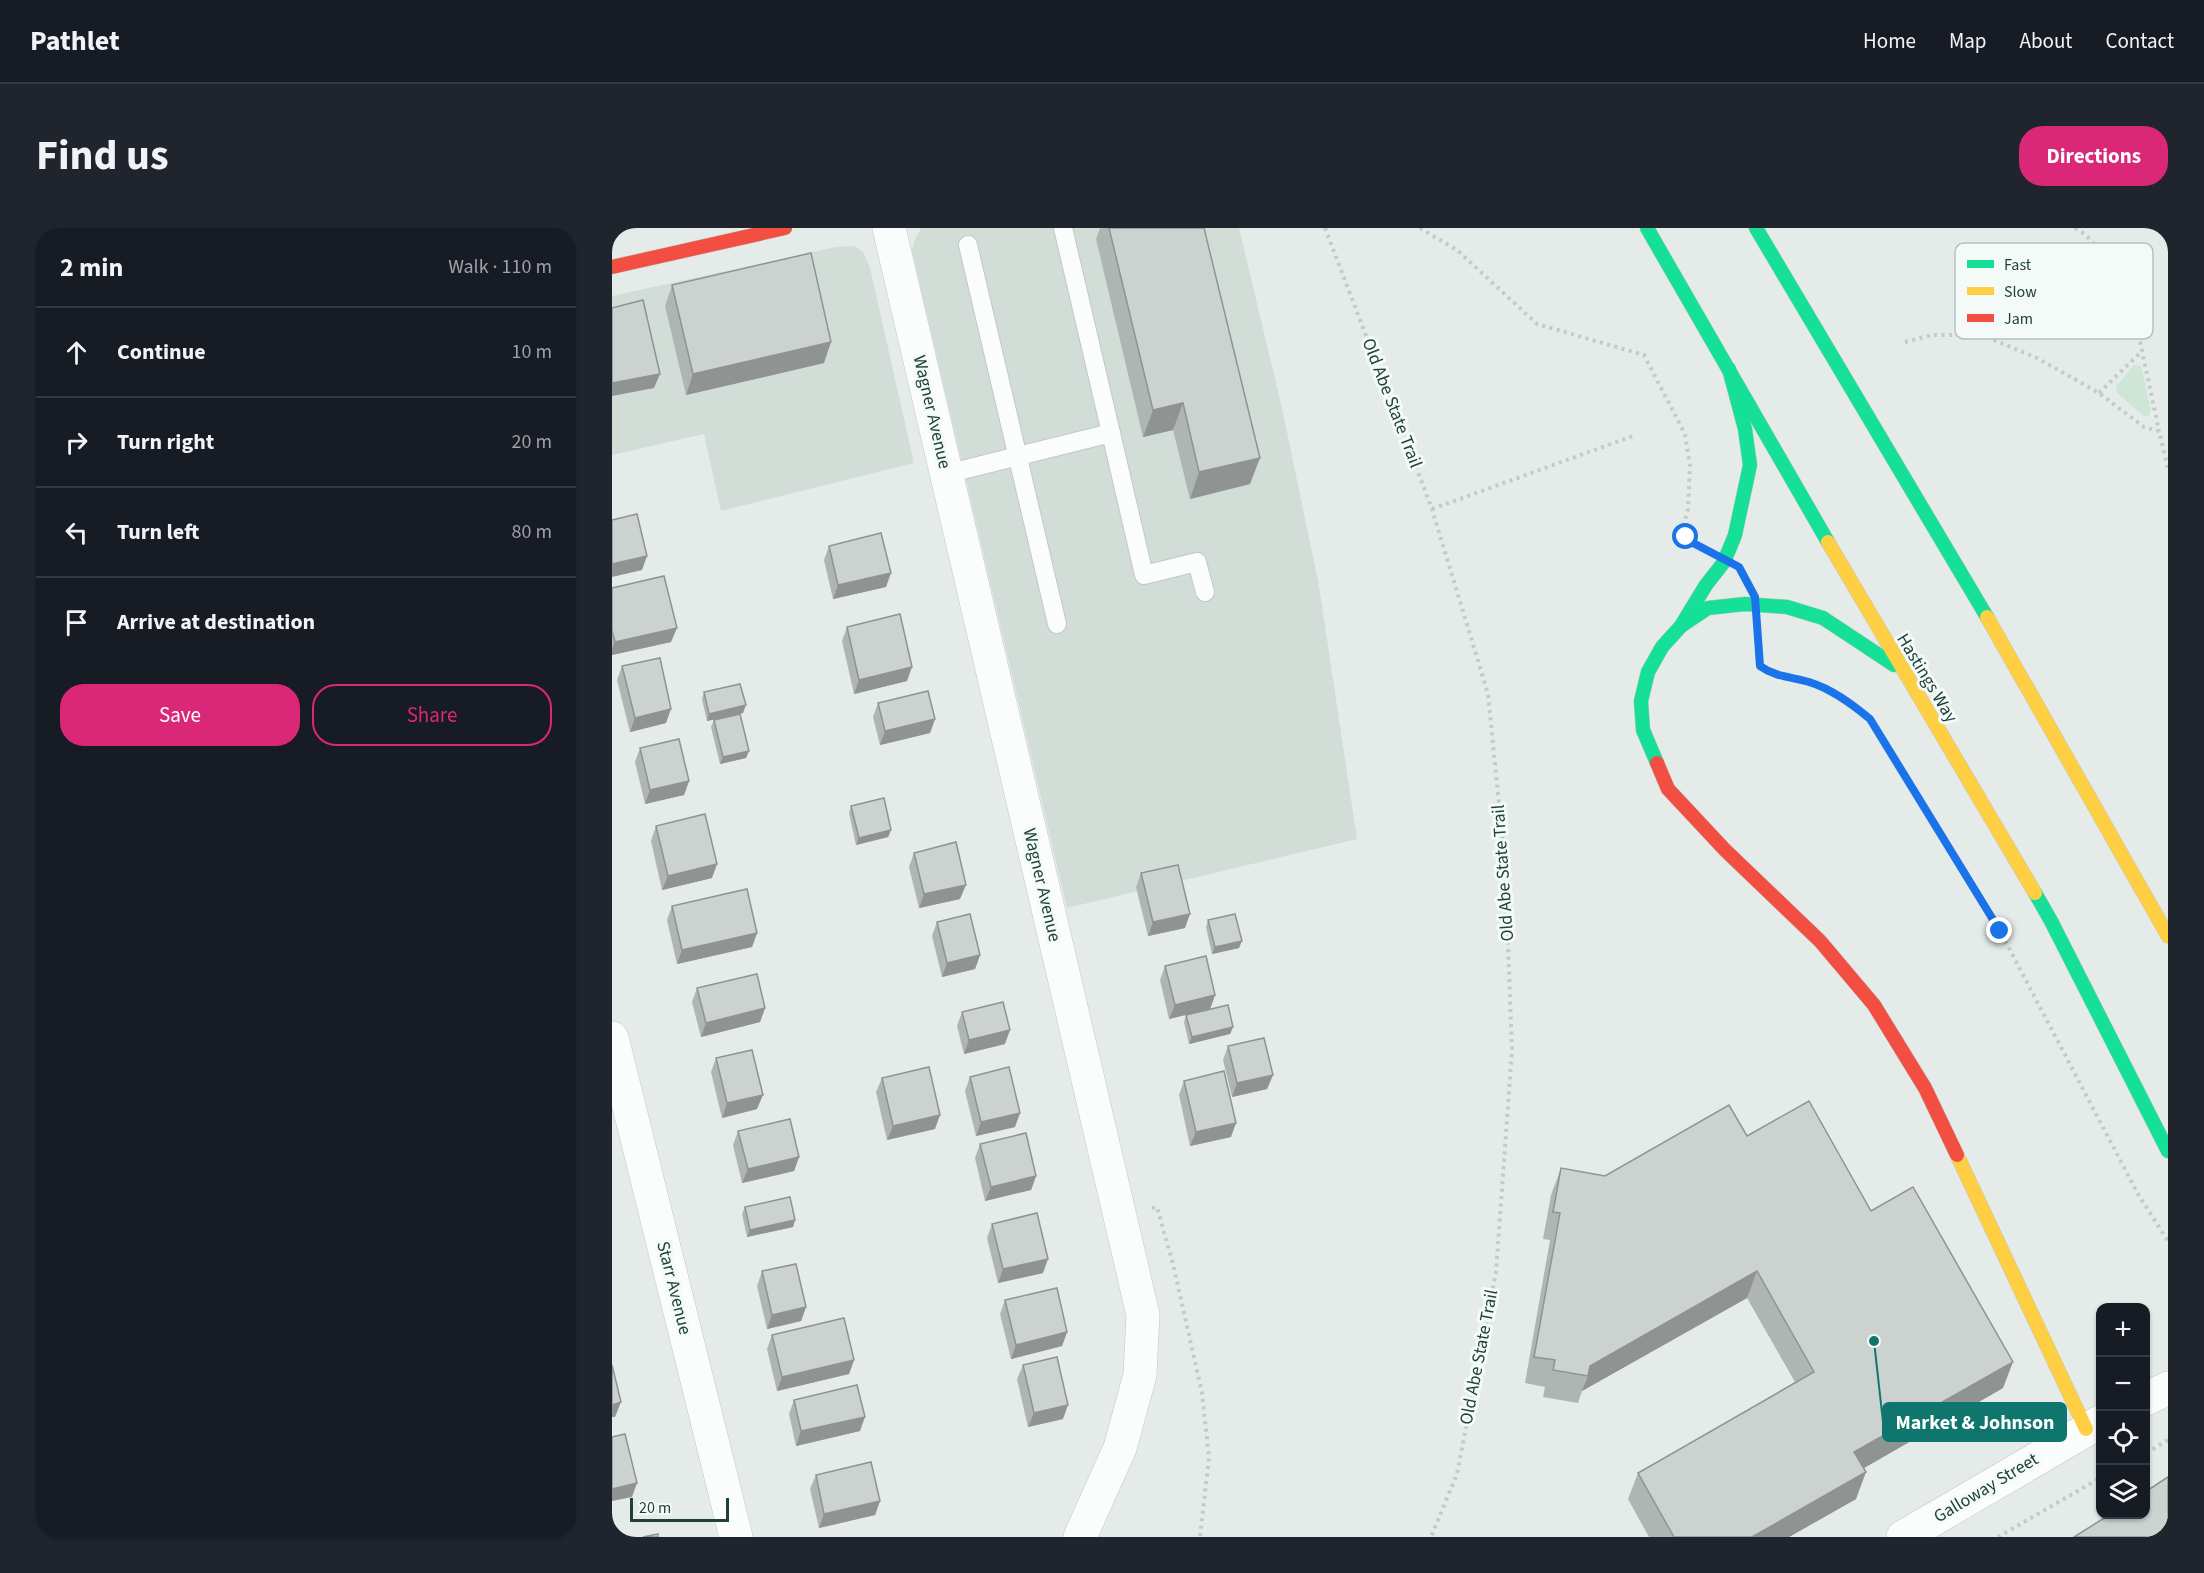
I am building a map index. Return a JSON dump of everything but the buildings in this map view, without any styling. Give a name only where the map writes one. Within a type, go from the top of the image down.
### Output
[{"type":"main road","points":[[612,267],[785,228]]},
{"type":"main road","name":"Hastings Way","points":[[1647,228],[2050,921],[2168,1151]]},
{"type":"main road","points":[[1756,228],[1956,562],[2168,936]]},
{"type":"main road","points":[[1729,369],[1745,429],[1750,465],[1735,535],[1725,560],[1681,626],[1662,647],[1648,672],[1641,700],[1643,730],[1668,789],[1725,850],[1820,941],[1874,1005],[1925,1088],[2093,1425]]},
{"type":"main road","points":[[1681,626],[1708,608],[1756,605],[1786,608],[1823,618],[1902,670]]},
{"type":"street","name":"Wagner Avenue","points":[[889,228],[1143,1315],[1140,1375],[1120,1448],[1080,1537]]},
{"type":"street","name":"Starr Avenue","points":[[612,1038],[736,1537]]},
{"type":"street","points":[[2150,1397],[2168,1388]]},
{"type":"street","name":"Galloway Street","points":[[1903,1537],[2093,1425]]},
{"type":"lane","points":[[1063,228],[1144,574],[1197,562],[1205,592]]},
{"type":"lane","points":[[968,245],[1057,624]]},
{"type":"lane","points":[[946,474],[1111,434]]},
{"type":"path","name":"Old Abe State Trail","points":[[1327,228],[1432,509],[1488,694],[1505,864],[1512,1051],[1496,1272],[1457,1474],[1431,1537]]},
{"type":"path","points":[[1420,228],[1457,250],[1537,324],[1644,355],[1685,434],[1690,466],[1688,510],[1683,528],[1686,537],[1725,560]]},
{"type":"path","points":[[2075,228],[2092,243]]},
{"type":"path","points":[[1905,342],[1932,336],[1955,334]]},
{"type":"path","points":[[1991,339],[2037,358],[2099,393],[2144,428],[2159,431]]},
{"type":"path","points":[[2139,339],[2168,469]]},
{"type":"path","points":[[2099,393],[2141,352]]},
{"type":"path","points":[[1432,509],[1634,436]]},
{"type":"path","points":[[1756,605],[1760,666],[1770,673],[1811,682],[1846,699],[1870,719],[2000,931],[2138,1194],[2168,1241]]},
{"type":"path","points":[[1120,1219],[1156,1207],[1173,1264],[1202,1393],[1209,1457],[1200,1537]]},
{"type":"path","points":[[2150,1450],[2168,1440]]},
{"type":"path","points":[[1998,1537],[2096,1480]]},
{"type":"shaded area","points":[[921,228],[1239,228],[1282,408],[1319,586],[1357,839],[1067,908],[912,251]]},
{"type":"shaded area","points":[[855,246],[863,252],[870,268],[914,463],[721,511],[704,434],[612,455],[612,296],[836,247]]},
{"type":"green space","points":[[2134,365],[2141,366],[2151,411],[2149,416],[2144,416],[2117,393],[2116,387]]},
{"type":"traffic: fast","points":[[1647,228],[1828,542]]},
{"type":"traffic: fast","points":[[1756,228],[1987,617]]},
{"type":"traffic: fast","points":[[1657,763],[1643,730],[1641,701],[1648,672],[1662,647],[1681,626],[1706,585],[1724,562],[1735,535],[1750,465],[1745,429],[1729,369]]},
{"type":"traffic: fast","points":[[1681,626],[1708,608],[1745,604],[1787,607],[1823,618],[1894,665]]},
{"type":"traffic: fast","points":[[2035,893],[2168,1151]]},
{"type":"traffic: slow","points":[[1828,542],[2035,893]]},
{"type":"traffic: slow","points":[[1987,617],[2168,936]]},
{"type":"traffic: slow","points":[[1957,1155],[2086,1429]]},
{"type":"traffic: jam","points":[[612,267],[785,228]]},
{"type":"traffic: jam","points":[[1657,763],[1668,789],[1725,850],[1820,941],[1874,1005],[1925,1088],[1957,1155]]},
{"type":"place","name":"Market & Johnson","points":[[1874,1341]]},
{"type":"route","points":[[1686,537],[1739,567],[1755,597],[1760,666],[1770,673],[1811,682],[1846,699],[1870,719],[2000,931]]}]
